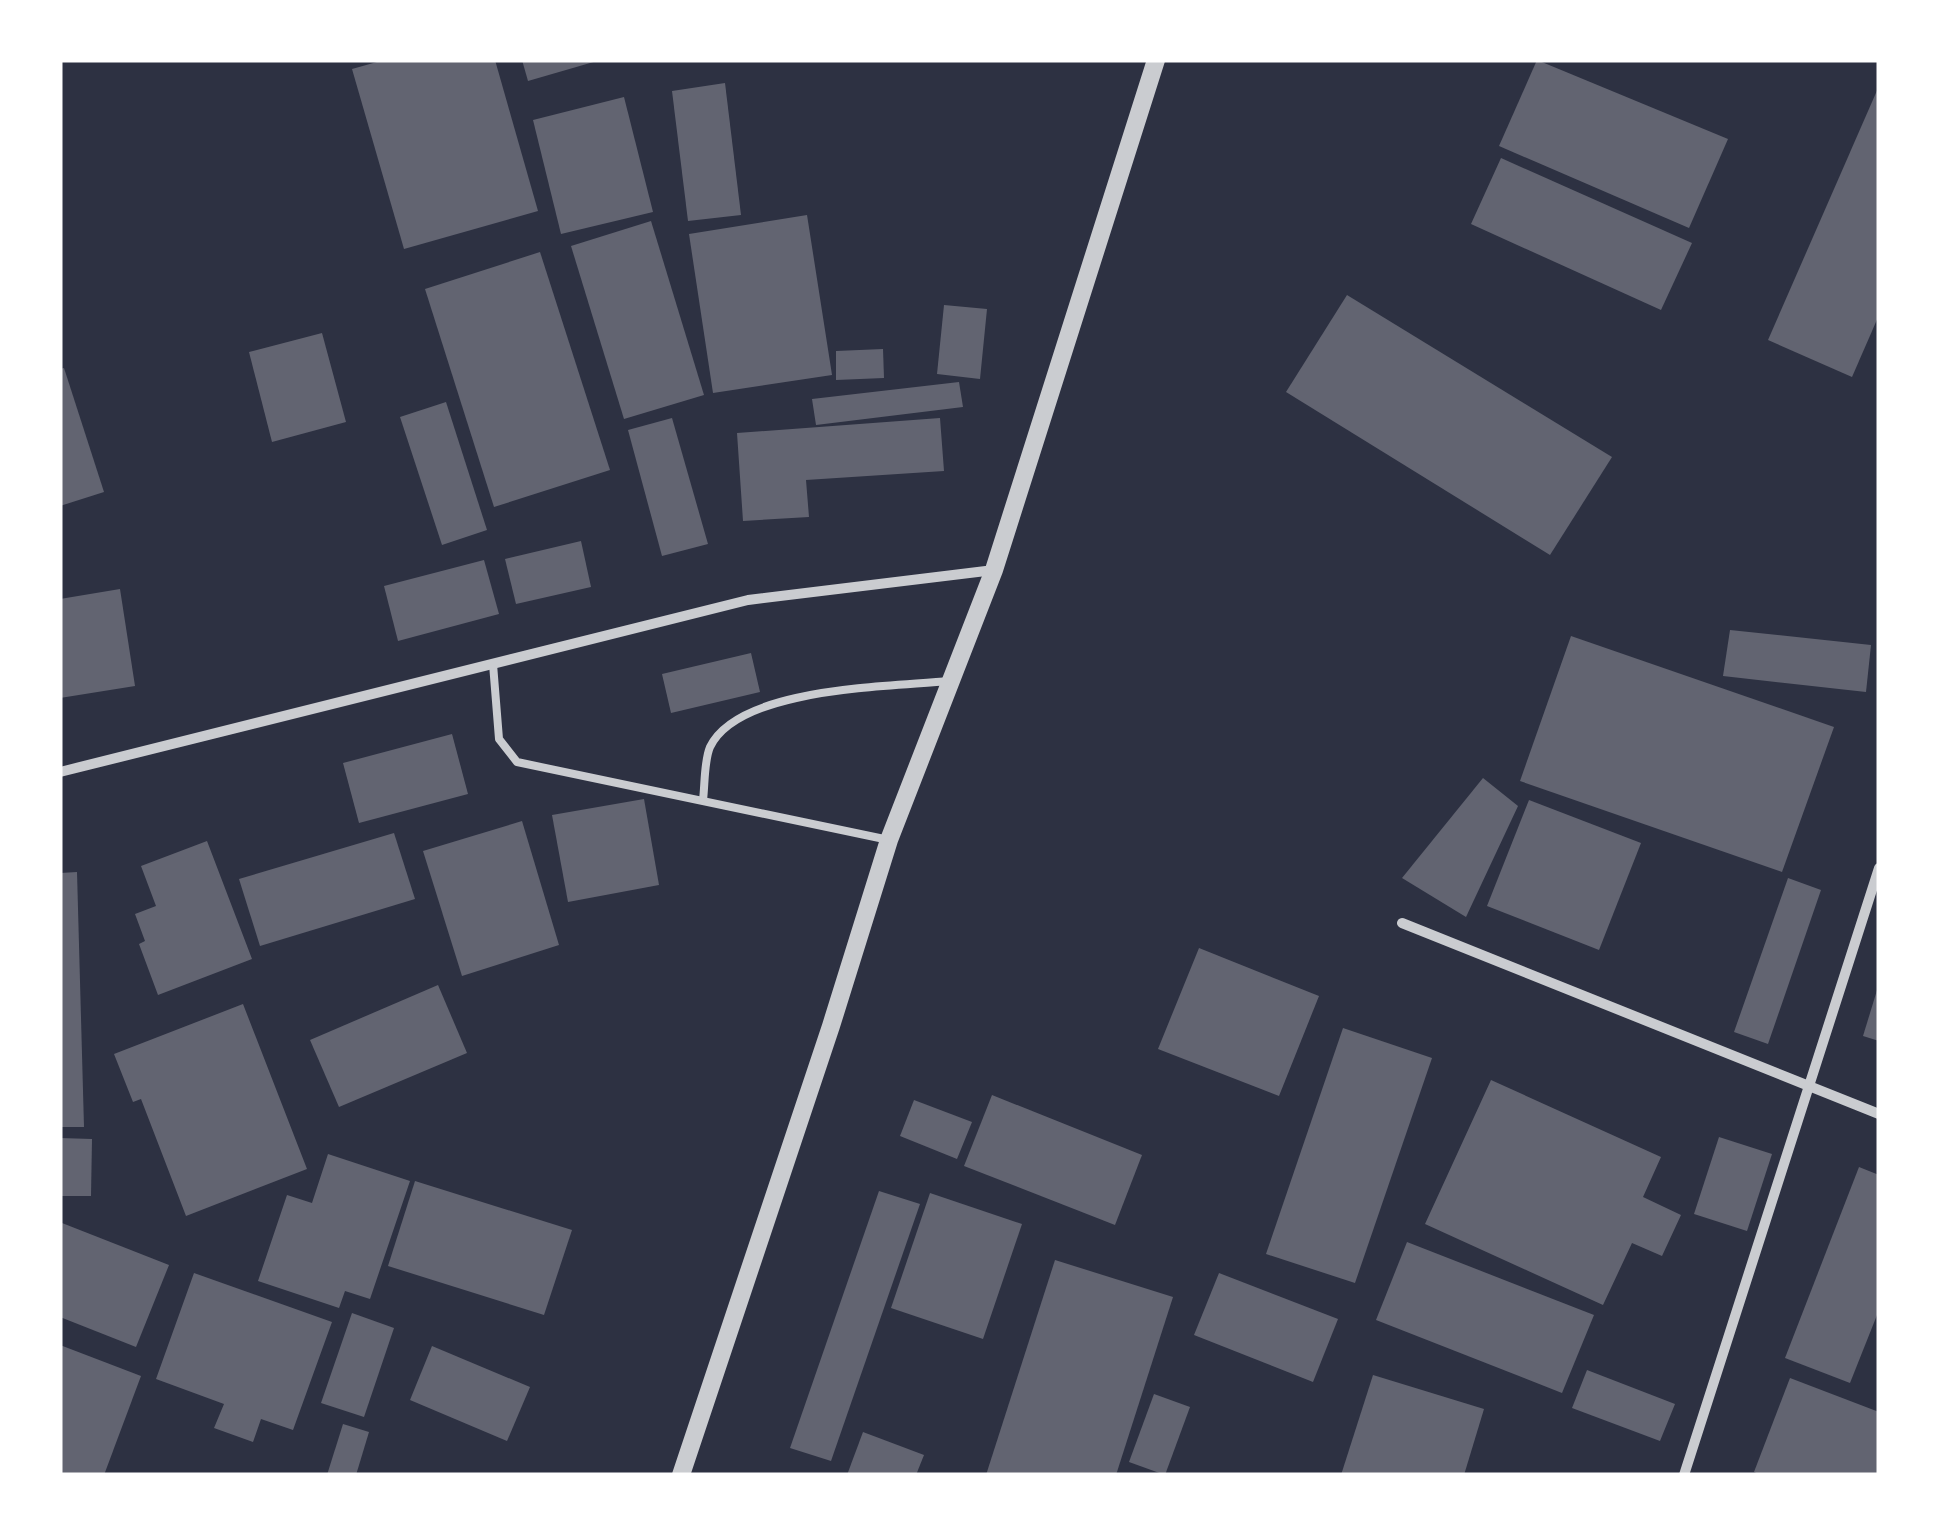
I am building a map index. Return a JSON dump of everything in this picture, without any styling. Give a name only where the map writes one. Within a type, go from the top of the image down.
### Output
[{"type":"street","points":[[682,1475],[832,1026],[889,840],[994,570],[1156,60]]},
{"type":"street","points":[[60,772],[748,600],[994,570]]},
{"type":"street","points":[[1684,1475],[1879,868]]},
{"type":"street","points":[[1402,922],[1879,1114]]},
{"type":"lane","points":[[493,664],[499,740],[517,762],[889,840]]},
{"type":"lane","points":[[703,800],[709,749],[726,725],[746,714],[787,698],[950,680]]},
{"type":"building","points":[[384,60],[495,60],[538,211],[404,249],[352,69]]},
{"type":"building","points":[[522,60],[597,60],[597,61],[528,81]]},
{"type":"building","points":[[1537,60],[1728,139],[1689,228],[1499,146]]},
{"type":"building","points":[[725,83],[741,215],[688,221],[672,91]]},
{"type":"building","points":[[1879,86],[1879,315],[1852,377],[1768,340]]},
{"type":"building","points":[[624,97],[653,212],[561,234],[533,120]]},
{"type":"building","points":[[1501,158],[1692,243],[1661,310],[1471,224]]},
{"type":"building","points":[[807,215],[832,375],[713,393],[689,234]]},
{"type":"building","points":[[651,221],[704,395],[624,419],[571,246]]},
{"type":"building","points":[[540,252],[610,470],[494,507],[425,289]]},
{"type":"building","points":[[1347,295],[1612,457],[1550,555],[1286,392]]},
{"type":"building","points":[[944,305],[987,309],[980,379],[937,374]]},
{"type":"building","points":[[322,333],[346,422],[272,442],[249,352]]},
{"type":"building","points":[[883,349],[884,378],[836,380],[836,351]]},
{"type":"building","points":[[64,368],[104,492],[60,506],[60,369]]},
{"type":"building","points":[[959,382],[963,407],[816,425],[812,399]]},
{"type":"building","points":[[446,402],[487,530],[442,545],[400,417]]},
{"type":"building","points":[[672,418],[708,544],[662,556],[628,430]]},
{"type":"building","points":[[940,418],[944,471],[806,480],[809,517],[743,521],[737,433]]},
{"type":"building","points":[[581,541],[591,587],[516,604],[505,559]]},
{"type":"building","points":[[484,560],[499,614],[398,641],[384,586]]},
{"type":"building","points":[[120,589],[135,686],[60,698],[60,599]]},
{"type":"building","points":[[1730,630],[1871,645],[1866,692],[1723,676]]},
{"type":"building","points":[[1571,636],[1834,727],[1782,872],[1520,781]]},
{"type":"building","points":[[751,653],[760,692],[671,713],[662,674]]},
{"type":"building","points":[[452,734],[468,794],[359,823],[343,763]]},
{"type":"building","points":[[1483,778],[1518,806],[1466,917],[1402,878]]},
{"type":"building","points":[[644,799],[659,885],[568,902],[552,815]]},
{"type":"building","points":[[1529,800],[1641,843],[1599,950],[1487,906]]},
{"type":"building","points":[[522,821],[559,945],[462,976],[423,851]]},
{"type":"building","points":[[394,833],[415,899],[260,946],[239,879]]},
{"type":"building","points":[[207,841],[252,959],[158,995],[139,944],[145,941],[135,914],[156,906],[141,866]]},
{"type":"building","points":[[77,872],[84,1127],[60,1127],[60,873]]},
{"type":"building","points":[[1788,878],[1821,890],[1768,1044],[1734,1032]]},
{"type":"building","points":[[1199,948],[1319,996],[1279,1096],[1158,1049]]},
{"type":"building","points":[[438,985],[467,1053],[339,1107],[310,1040]]},
{"type":"building","points":[[1879,988],[1879,1041],[1863,1036]]},
{"type":"building","points":[[243,1004],[307,1169],[186,1216],[141,1099],[133,1102],[114,1054]]},
{"type":"building","points":[[1343,1028],[1432,1058],[1355,1283],[1266,1254]]},
{"type":"building","points":[[1491,1080],[1661,1157],[1643,1197],[1681,1215],[1662,1256],[1632,1243],[1603,1305],[1425,1224]]},
{"type":"building","points":[[992,1095],[1142,1155],[1115,1225],[964,1166]]},
{"type":"building","points":[[914,1100],[972,1122],[957,1159],[900,1136]]},
{"type":"building","points":[[1719,1137],[1772,1154],[1747,1231],[1694,1214]]},
{"type":"building","points":[[60,1138],[92,1139],[91,1196],[60,1196]]},
{"type":"building","points":[[328,1154],[410,1181],[370,1299],[345,1291],[339,1308],[258,1281],[287,1195],[312,1203]]},
{"type":"building","points":[[1859,1167],[1879,1175],[1879,1310],[1850,1383],[1785,1358]]},
{"type":"building","points":[[415,1181],[572,1230],[544,1315],[388,1266]]},
{"type":"building","points":[[879,1191],[920,1204],[831,1461],[790,1448]]},
{"type":"building","points":[[930,1193],[1022,1224],[983,1339],[891,1308]]},
{"type":"building","points":[[62,1223],[169,1265],[136,1347],[60,1317]]},
{"type":"building","points":[[1407,1242],[1594,1315],[1562,1393],[1376,1320]]},
{"type":"building","points":[[1055,1260],[1173,1297],[1116,1475],[986,1475]]},
{"type":"building","points":[[194,1273],[332,1322],[293,1430],[261,1419],[253,1442],[214,1428],[224,1404],[156,1379]]},
{"type":"building","points":[[1219,1273],[1338,1319],[1313,1382],[1194,1335]]},
{"type":"building","points":[[352,1313],[394,1328],[364,1417],[321,1403]]},
{"type":"building","points":[[60,1345],[141,1376],[104,1475],[60,1475]]},
{"type":"building","points":[[432,1346],[530,1387],[507,1441],[410,1400]]},
{"type":"building","points":[[1587,1370],[1675,1404],[1660,1441],[1572,1408]]},
{"type":"building","points":[[1373,1375],[1484,1409],[1464,1475],[1341,1475]]},
{"type":"building","points":[[1790,1378],[1879,1412],[1879,1475],[1754,1472]]},
{"type":"building","points":[[1154,1394],[1190,1407],[1165,1475],[1129,1462]]},
{"type":"building","points":[[343,1424],[369,1432],[356,1475],[327,1475]]},
{"type":"building","points":[[863,1432],[924,1455],[916,1475],[847,1475]]}]
